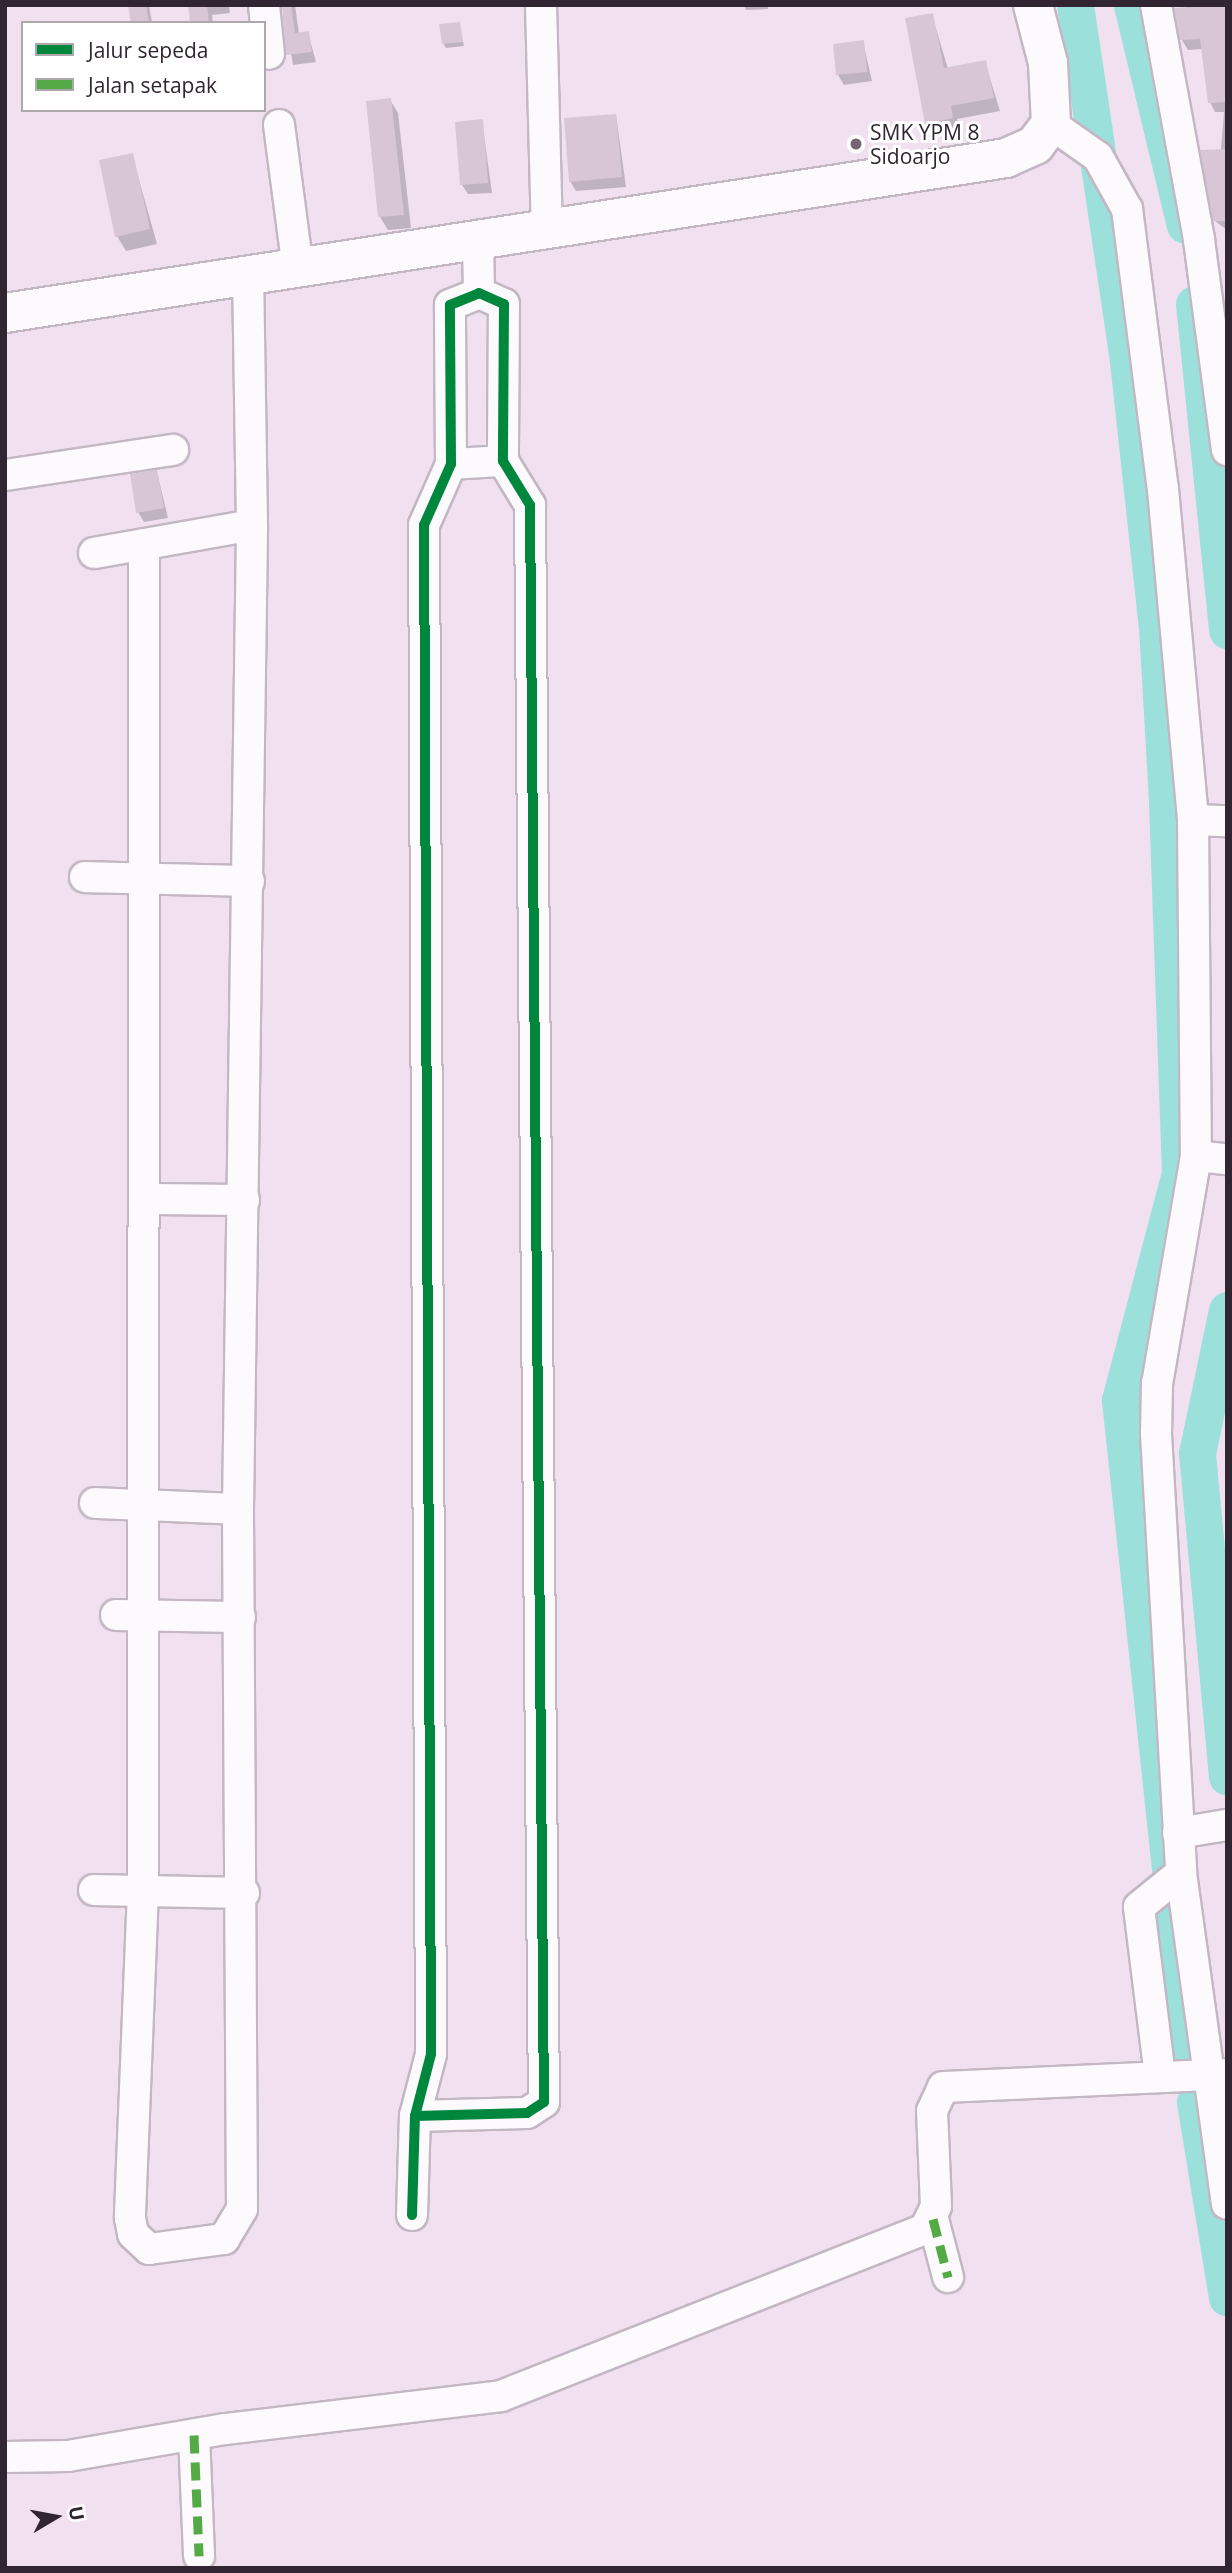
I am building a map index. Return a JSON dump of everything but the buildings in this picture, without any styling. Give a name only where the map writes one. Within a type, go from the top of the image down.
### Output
[{"type":"main road","points":[[5,313],[248,278],[1006,158],[1035,145],[1052,124],[1048,63],[1033,5]]},
{"type":"street","points":[[541,5],[547,229]]},
{"type":"street","points":[[1156,5],[1199,240],[1227,450]]},
{"type":"street","points":[[266,25],[269,54]]},
{"type":"street","points":[[1052,124],[1086,144],[1124,198],[1212,820],[1215,1158],[1156,1409],[1201,1829],[1172,1878],[1142,1899],[1138,1925],[1160,2077]]},
{"type":"street","points":[[279,125],[298,270]]},
{"type":"street","points":[[478,241],[479,293]]},
{"type":"street","points":[[144,544],[149,879],[148,1199],[141,1505],[129,1615],[144,1890],[130,2218],[133,2234],[149,2249],[224,2239],[239,2222],[244,1893],[238,1509],[252,525],[248,278]]},
{"type":"street","points":[[412,2215],[415,2116],[431,2054],[424,525],[451,464],[450,305],[479,293],[504,304],[503,461],[530,505],[544,2102],[527,2113],[415,2116]]},
{"type":"street","points":[[5,475],[173,450]]},
{"type":"street","points":[[451,464],[503,461]]},
{"type":"street","points":[[93,553],[252,525]]},
{"type":"street","points":[[85,877],[249,881]]},
{"type":"street","points":[[148,1199],[244,1200]]},
{"type":"street","points":[[95,1503],[238,1509]]},
{"type":"street","points":[[129,1615],[240,1617]]},
{"type":"street","points":[[1172,1878],[1221,2074],[1227,2204]]},
{"type":"street","points":[[94,1890],[244,1893]]},
{"type":"street","points":[[948,2277],[933,2219],[932,2111],[943,2087],[1221,2074]]},
{"type":"street","points":[[5,2457],[68,2456],[194,2435],[501,2396],[914,2235],[933,2219]]},
{"type":"street","points":[[194,2435],[199,2556]]},
{"type":"waterway","points":[[1075,5],[1127,352],[1157,627],[1167,802],[1180,1173],[1120,1400],[1189,2047]]},
{"type":"waterway","points":[[1132,5],[1185,225]]},
{"type":"waterway","points":[[1194,304],[1227,630]]},
{"type":"waterway","points":[[1227,1310],[1197,1453],[1227,1777]]},
{"type":"waterway","points":[[1195,2102],[1227,2297]]},
{"type":"marked path","points":[[933,2219],[948,2277]]},
{"type":"marked path","points":[[194,2435],[199,2556]]},
{"type":"cycle path","points":[[412,2215],[415,2116],[431,2054],[424,525],[451,464],[450,305],[479,293],[504,304],[503,461],[530,505],[544,2102],[527,2113],[415,2116]]},
{"type":"place","name":"SMK YPM 8 Sidoarjo","points":[[856,144]]}]
